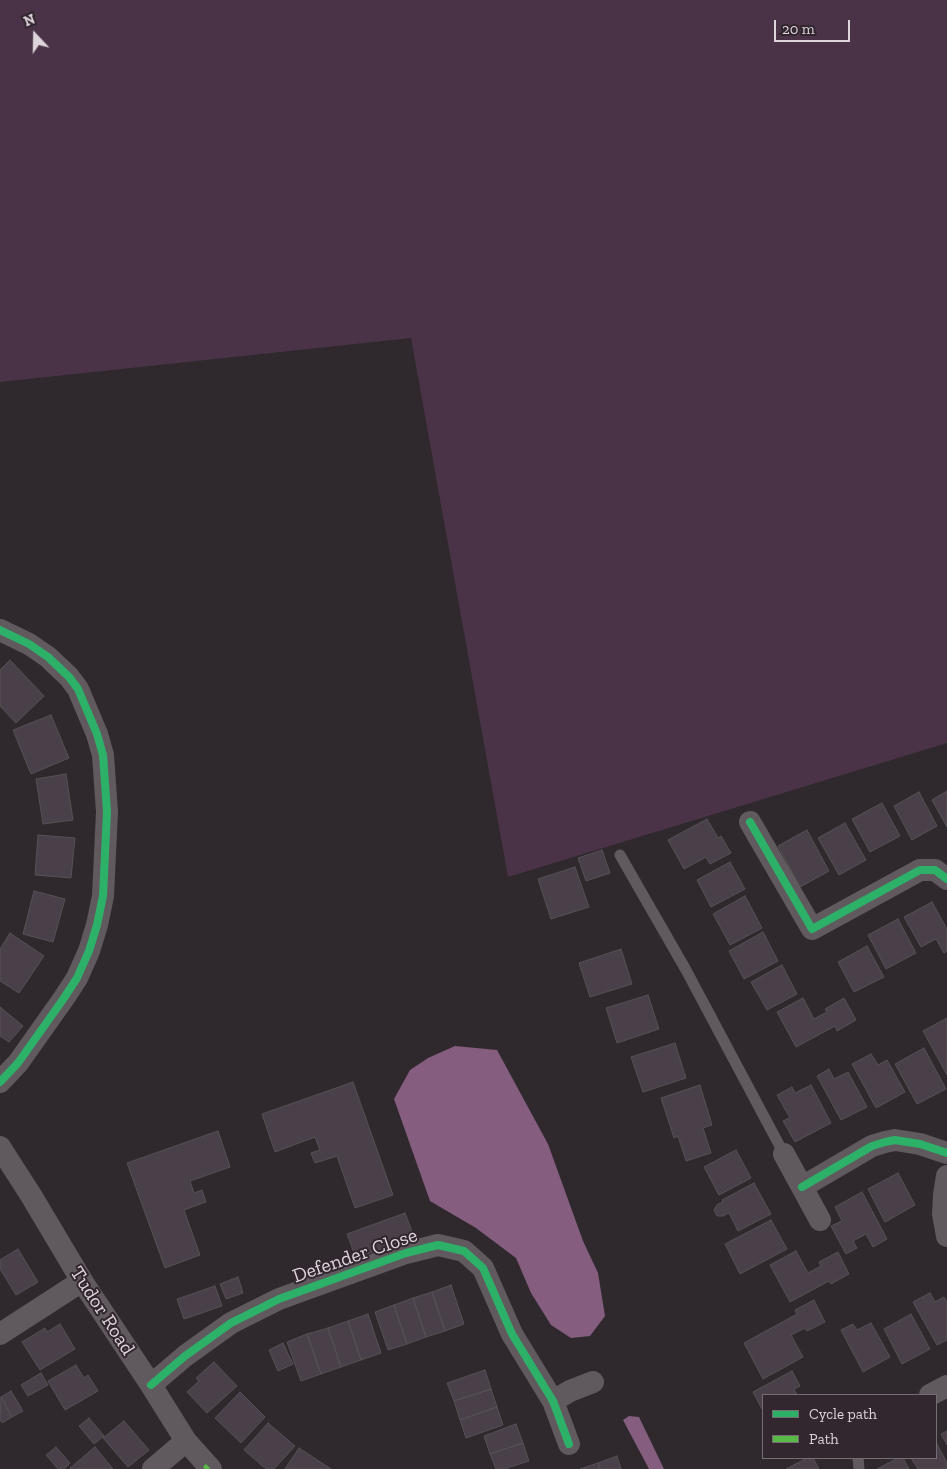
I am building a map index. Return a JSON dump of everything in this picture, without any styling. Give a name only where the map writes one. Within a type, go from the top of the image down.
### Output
[{"type":"street","points":[[0,630],[29,644],[48,657],[69,677],[78,689],[87,708],[103,755],[107,812],[103,896],[89,951],[77,978],[64,998],[18,1062],[0,1082]]},
{"type":"street","points":[[750,822],[812,929],[920,870],[936,870],[947,879]]},
{"type":"street","points":[[802,1187],[872,1146],[885,1142],[896,1140],[920,1144],[947,1153]]},
{"type":"street","name":"Tudor Road","points":[[0,1147],[82,1281],[151,1384],[186,1441],[211,1469]]},
{"type":"street","points":[[784,1154],[820,1220]]},
{"type":"street","points":[[947,1176],[943,1214],[947,1236]]},
{"type":"street","name":"Defender Close","points":[[151,1384],[185,1356],[231,1323],[279,1299],[406,1253],[438,1245],[464,1251],[483,1268],[512,1334],[553,1401],[569,1444]]},
{"type":"street","points":[[0,1334],[82,1281]]},
{"type":"street","points":[[553,1401],[570,1391],[593,1382]]},
{"type":"street","points":[[932,1394],[947,1386]]},
{"type":"street","points":[[153,1469],[186,1441]]},
{"type":"lane","points":[[620,855],[686,970],[784,1154]]},
{"type":"shaded area","points":[[0,0],[947,0],[947,743],[508,877],[411,338],[0,382]]},
{"type":"shaded area","points":[[455,1046],[497,1050],[548,1144],[583,1241],[598,1273],[605,1316],[590,1336],[571,1338],[551,1325],[531,1293],[516,1258],[476,1228],[430,1201],[394,1099],[410,1070],[428,1058]]},
{"type":"shaded area","points":[[629,1416],[639,1417],[664,1469],[649,1469],[623,1420]]},
{"type":"building","points":[[10,660],[44,696],[16,723],[0,706],[0,670]]},
{"type":"building","points":[[51,715],[69,758],[31,774],[13,730]]},
{"type":"building","points":[[66,774],[73,820],[43,824],[36,779]]},
{"type":"building","points":[[947,791],[947,827],[932,800]]},
{"type":"building","points":[[919,792],[937,826],[912,840],[894,806]]},
{"type":"building","points":[[882,803],[900,836],[870,852],[852,819]]},
{"type":"building","points":[[707,819],[718,838],[721,836],[731,853],[710,864],[706,857],[684,869],[668,840]]},
{"type":"building","points":[[845,823],[866,860],[839,875],[818,838]]},
{"type":"building","points":[[807,830],[829,871],[800,887],[778,846]]},
{"type":"building","points":[[38,835],[75,838],[71,878],[35,875]]},
{"type":"building","points":[[602,850],[610,873],[586,881],[578,858]]},
{"type":"building","points":[[730,862],[745,889],[711,907],[697,880]]},
{"type":"building","points":[[575,867],[589,907],[551,919],[538,879]]},
{"type":"building","points":[[34,891],[65,899],[53,942],[23,934]]},
{"type":"building","points":[[745,896],[762,928],[730,945],[713,914]]},
{"type":"building","points":[[932,902],[947,929],[947,951],[944,953],[936,939],[921,947],[904,917]]},
{"type":"building","points":[[898,919],[916,953],[886,969],[868,935]]},
{"type":"building","points":[[763,932],[778,961],[744,979],[729,951]]},
{"type":"building","points":[[10,933],[44,956],[19,993],[0,981],[0,949]]},
{"type":"building","points":[[867,946],[884,977],[854,992],[838,962]]},
{"type":"building","points":[[621,949],[632,984],[590,997],[579,963]]},
{"type":"building","points":[[782,965],[797,994],[767,1010],[751,982]]},
{"type":"building","points":[[648,995],[659,1029],[617,1043],[606,1008]]},
{"type":"building","points":[[803,998],[814,1019],[827,1012],[825,1009],[844,998],[856,1020],[837,1031],[835,1026],[796,1047],[777,1012]]},
{"type":"building","points":[[0,1007],[23,1026],[9,1042],[0,1036]]},
{"type":"building","points":[[947,1018],[947,1075],[923,1031]]},
{"type":"building","points":[[675,1043],[686,1078],[643,1092],[631,1057]]},
{"type":"building","points":[[924,1048],[946,1089],[917,1104],[895,1064]]},
{"type":"building","points":[[871,1054],[878,1065],[887,1060],[905,1092],[876,1108],[852,1064]]},
{"type":"building","points":[[829,1069],[834,1079],[848,1072],[867,1107],[841,1120],[817,1076]]},
{"type":"building","points":[[353,1082],[393,1195],[355,1208],[337,1156],[315,1163],[311,1153],[320,1150],[315,1137],[275,1152],[262,1114]]},
{"type":"building","points":[[700,1085],[712,1125],[703,1128],[711,1153],[686,1161],[678,1136],[674,1138],[661,1098]]},
{"type":"building","points":[[811,1085],[831,1123],[795,1142],[783,1121],[790,1118],[777,1095],[792,1087],[795,1093]]},
{"type":"building","points":[[218,1131],[230,1167],[190,1181],[194,1193],[202,1190],[206,1202],[184,1210],[200,1255],[165,1268],[127,1163]]},
{"type":"building","points":[[736,1150],[751,1178],[719,1195],[704,1167]]},
{"type":"building","points":[[898,1173],[915,1205],[885,1222],[868,1189]]},
{"type":"building","points":[[754,1183],[771,1214],[738,1231],[729,1213],[717,1216],[714,1210],[717,1205],[723,1202],[722,1200]]},
{"type":"building","points":[[862,1192],[887,1239],[873,1247],[866,1234],[853,1241],[857,1248],[846,1254],[831,1226],[842,1221],[835,1207]]},
{"type":"building","points":[[405,1213],[414,1237],[356,1258],[347,1234]]},
{"type":"building","points":[[771,1220],[787,1249],[740,1274],[725,1244]]},
{"type":"building","points":[[18,1249],[38,1282],[16,1295],[0,1269],[0,1260]]},
{"type":"building","points":[[796,1251],[808,1273],[821,1266],[819,1262],[838,1252],[849,1274],[831,1284],[829,1281],[790,1302],[770,1265]]},
{"type":"building","points":[[238,1277],[243,1293],[226,1299],[220,1284]]},
{"type":"building","points":[[451,1285],[464,1324],[445,1331],[432,1292]]},
{"type":"building","points":[[215,1286],[222,1306],[184,1319],[177,1299]]},
{"type":"building","points":[[432,1292],[445,1331],[426,1337],[413,1298]]},
{"type":"building","points":[[930,1293],[935,1302],[944,1297],[947,1302],[947,1340],[937,1345],[913,1302]]},
{"type":"building","points":[[413,1298],[426,1337],[407,1344],[394,1305]]},
{"type":"building","points":[[814,1300],[825,1322],[807,1331],[805,1328],[791,1335],[803,1357],[763,1379],[744,1343],[797,1314],[795,1310]]},
{"type":"building","points":[[394,1305],[407,1344],[388,1350],[375,1312]]},
{"type":"building","points":[[368,1314],[381,1353],[361,1360],[348,1321]]},
{"type":"building","points":[[911,1314],[930,1349],[902,1364],[884,1329]]},
{"type":"building","points":[[348,1321],[361,1360],[341,1367],[328,1328]]},
{"type":"building","points":[[871,1323],[890,1357],[863,1372],[841,1330],[853,1324],[857,1330]]},
{"type":"building","points":[[60,1324],[75,1349],[40,1370],[22,1342],[45,1328],[47,1332]]},
{"type":"building","points":[[328,1328],[341,1367],[321,1374],[307,1334]]},
{"type":"building","points":[[307,1334],[321,1374],[301,1381],[287,1342]]},
{"type":"building","points":[[283,1343],[293,1364],[278,1371],[269,1350]]},
{"type":"building","points":[[214,1362],[237,1386],[207,1413],[187,1392],[199,1381],[196,1378]]},
{"type":"building","points":[[76,1365],[84,1378],[88,1375],[98,1391],[65,1410],[48,1381]]},
{"type":"building","points":[[485,1370],[491,1389],[454,1401],[447,1383]]},
{"type":"building","points":[[792,1371],[800,1386],[794,1389],[796,1394],[762,1394],[762,1409],[753,1392]]},
{"type":"building","points":[[41,1373],[48,1385],[28,1396],[21,1385]]},
{"type":"building","points":[[491,1389],[497,1407],[460,1420],[454,1401]]},
{"type":"building","points":[[11,1391],[23,1411],[12,1417],[1,1397]]},
{"type":"building","points":[[240,1392],[265,1417],[241,1443],[215,1418]]},
{"type":"building","points":[[1,1397],[12,1417],[2,1423],[0,1419]]},
{"type":"building","points":[[497,1407],[503,1425],[466,1438],[460,1420]]},
{"type":"building","points":[[89,1418],[104,1436],[94,1444],[79,1426]]},
{"type":"building","points":[[124,1421],[149,1450],[128,1467],[103,1438]]},
{"type":"building","points":[[268,1423],[295,1446],[274,1469],[266,1469],[244,1450]]},
{"type":"building","points":[[516,1424],[523,1443],[490,1454],[484,1436]]},
{"type":"building","points":[[947,1431],[947,1445],[941,1434]]},
{"type":"building","points":[[523,1443],[529,1461],[504,1469],[496,1469],[490,1454]]},
{"type":"building","points":[[937,1444],[947,1463],[947,1469],[918,1469],[912,1459],[937,1459]]},
{"type":"building","points":[[56,1447],[70,1463],[64,1469],[58,1469],[46,1455]]},
{"type":"building","points":[[95,1447],[113,1469],[70,1468]]},
{"type":"building","points":[[299,1448],[331,1469],[285,1469]]},
{"type":"building","points":[[617,1456],[621,1469],[600,1469],[598,1463]]},
{"type":"building","points":[[805,1459],[814,1459],[819,1469],[786,1469]]},
{"type":"building","points":[[896,1459],[904,1459],[909,1469],[877,1469]]},
{"type":"building","points":[[598,1463],[600,1469],[580,1469]]},
{"type":"marked path","points":[[205,1469],[208,1466]]},
{"type":"cycle path","points":[[0,630],[29,644],[48,657],[69,677],[78,689],[97,734],[103,755],[107,812],[103,896],[89,951],[77,978],[64,998],[18,1063],[0,1082]]},
{"type":"cycle path","points":[[750,822],[812,929],[920,870],[935,870],[947,879]]},
{"type":"cycle path","points":[[802,1187],[872,1146],[885,1142],[895,1140],[920,1144],[947,1153]]},
{"type":"cycle path","points":[[151,1385],[185,1356],[231,1323],[279,1299],[406,1253],[438,1245],[464,1251],[483,1268],[512,1334],[553,1401],[569,1444]]}]
